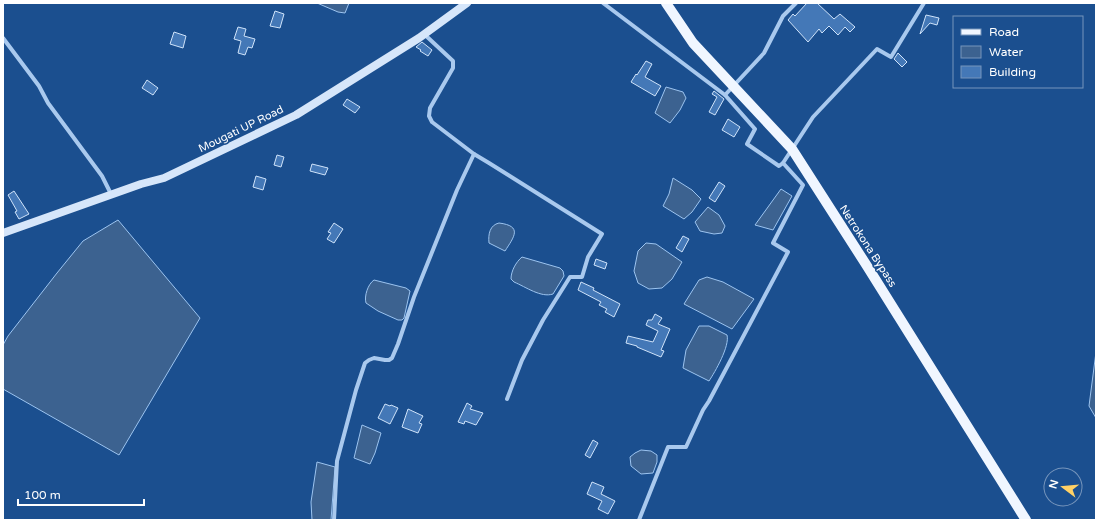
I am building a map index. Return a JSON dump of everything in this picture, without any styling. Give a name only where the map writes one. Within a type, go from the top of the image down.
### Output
[{"type":"main road","name":"Netrokona Bypass","points":[[666,3],[693,43],[792,150],[867,266],[1026,520]]},
{"type":"street","name":"Mougati UP Road","points":[[3,233],[141,184],[164,178],[296,115],[424,34],[467,3]]},
{"type":"street","points":[[604,3],[725,95],[755,129],[748,144],[779,166],[783,163],[813,117],[876,49],[891,57],[924,3]]},
{"type":"street","points":[[725,95],[764,53],[784,16],[796,3]]},
{"type":"street","points":[[424,34],[453,61],[453,68],[430,108],[428,116],[432,122],[474,154],[602,234],[588,257],[582,277],[570,277],[543,320],[522,360],[507,399]]},
{"type":"street","points":[[3,38],[39,86],[48,103],[102,176],[111,195]]},
{"type":"street","points":[[334,520],[337,461],[356,390],[366,363],[374,358],[389,360],[392,358],[456,190],[474,154]]},
{"type":"street","points":[[639,520],[668,446],[686,447],[702,410],[709,401],[788,252],[773,243],[803,185],[783,163]]},
{"type":"water","points":[[317,3],[349,3],[345,13],[338,12]]},
{"type":"water","points":[[666,87],[683,92],[686,98],[680,110],[670,123],[655,113]]},
{"type":"water","points":[[673,178],[692,190],[701,199],[692,212],[684,219],[663,206],[669,194]]},
{"type":"water","points":[[781,189],[792,196],[773,230],[755,225]]},
{"type":"water","points":[[708,207],[719,215],[725,226],[722,233],[714,234],[700,231],[695,222]]},
{"type":"water","points":[[118,220],[200,318],[119,455],[3,389],[3,345],[8,336],[83,241]]},
{"type":"water","points":[[499,223],[507,224],[514,229],[513,237],[505,251],[489,243],[490,230]]},
{"type":"water","points":[[646,243],[656,244],[682,262],[672,279],[662,288],[649,289],[638,283],[634,271],[638,251]]},
{"type":"water","points":[[522,257],[560,268],[563,271],[564,276],[553,294],[544,295],[514,282],[511,279],[514,267]]},
{"type":"water","points":[[707,277],[723,282],[754,299],[732,329],[684,304],[699,280]]},
{"type":"water","points":[[374,280],[406,288],[410,291],[404,318],[402,320],[398,320],[378,311],[366,303],[367,290]]},
{"type":"water","points":[[699,326],[709,326],[727,335],[724,352],[709,381],[683,368],[686,350]]},
{"type":"water","points":[[1096,352],[1096,418],[1089,406]]},
{"type":"water","points":[[362,425],[381,433],[370,464],[354,458]]},
{"type":"water","points":[[641,450],[651,451],[657,455],[657,462],[653,473],[641,474],[631,466],[630,457]]},
{"type":"water","points":[[317,462],[335,467],[331,520],[312,520],[311,502]]},
{"type":"building","points":[[807,3],[817,3],[834,19],[840,14],[855,27],[850,32],[845,27],[838,35],[829,26],[822,33],[819,29],[808,42],[788,20],[793,14],[795,16]]},
{"type":"building","points":[[275,11],[284,14],[280,28],[270,26]]},
{"type":"building","points":[[926,15],[939,18],[937,25],[930,23],[920,34]]},
{"type":"building","points":[[238,27],[246,29],[244,36],[255,39],[252,48],[248,47],[245,55],[238,53],[241,41],[234,39]]},
{"type":"building","points":[[174,32],[186,36],[183,48],[170,44]]},
{"type":"building","points":[[422,42],[432,50],[428,56],[416,47]]},
{"type":"building","points":[[898,53],[907,62],[902,67],[894,59]]},
{"type":"building","points":[[646,61],[652,64],[645,77],[661,86],[655,96],[631,82]]},
{"type":"building","points":[[147,80],[158,88],[153,95],[142,88]]},
{"type":"building","points":[[714,91],[724,99],[715,115],[709,112],[717,97],[712,94]]},
{"type":"building","points":[[347,99],[360,107],[355,113],[343,105]]},
{"type":"building","points":[[728,119],[740,127],[734,137],[722,130]]},
{"type":"building","points":[[277,155],[284,157],[281,167],[274,165]]},
{"type":"building","points":[[312,164],[328,168],[325,175],[310,171]]},
{"type":"building","points":[[256,176],[266,179],[263,190],[253,187]]},
{"type":"building","points":[[719,182],[725,186],[715,202],[709,198]]},
{"type":"building","points":[[14,191],[29,214],[19,219],[15,212],[17,211],[8,195]]},
{"type":"building","points":[[334,223],[343,229],[334,243],[327,239],[331,233],[328,232]]},
{"type":"building","points":[[683,236],[689,239],[682,252],[676,248]]},
{"type":"building","points":[[596,259],[607,263],[605,269],[594,265]]},
{"type":"building","points":[[581,282],[620,304],[614,317],[605,312],[607,309],[599,305],[601,302],[578,290]]},
{"type":"building","points":[[655,314],[662,318],[658,324],[670,329],[661,350],[664,351],[661,357],[637,346],[626,343],[628,336],[653,342],[658,331],[646,325],[648,320],[652,320]]},
{"type":"building","points":[[467,403],[472,406],[470,409],[483,413],[476,425],[465,421],[464,424],[458,422]]},
{"type":"building","points":[[385,404],[398,408],[390,424],[378,418]]},
{"type":"building","points":[[408,409],[423,416],[419,423],[422,424],[418,433],[402,427]]},
{"type":"building","points":[[593,440],[598,443],[590,458],[585,455]]},
{"type":"building","points":[[592,482],[604,487],[601,494],[615,501],[608,514],[598,509],[602,501],[587,494]]}]
